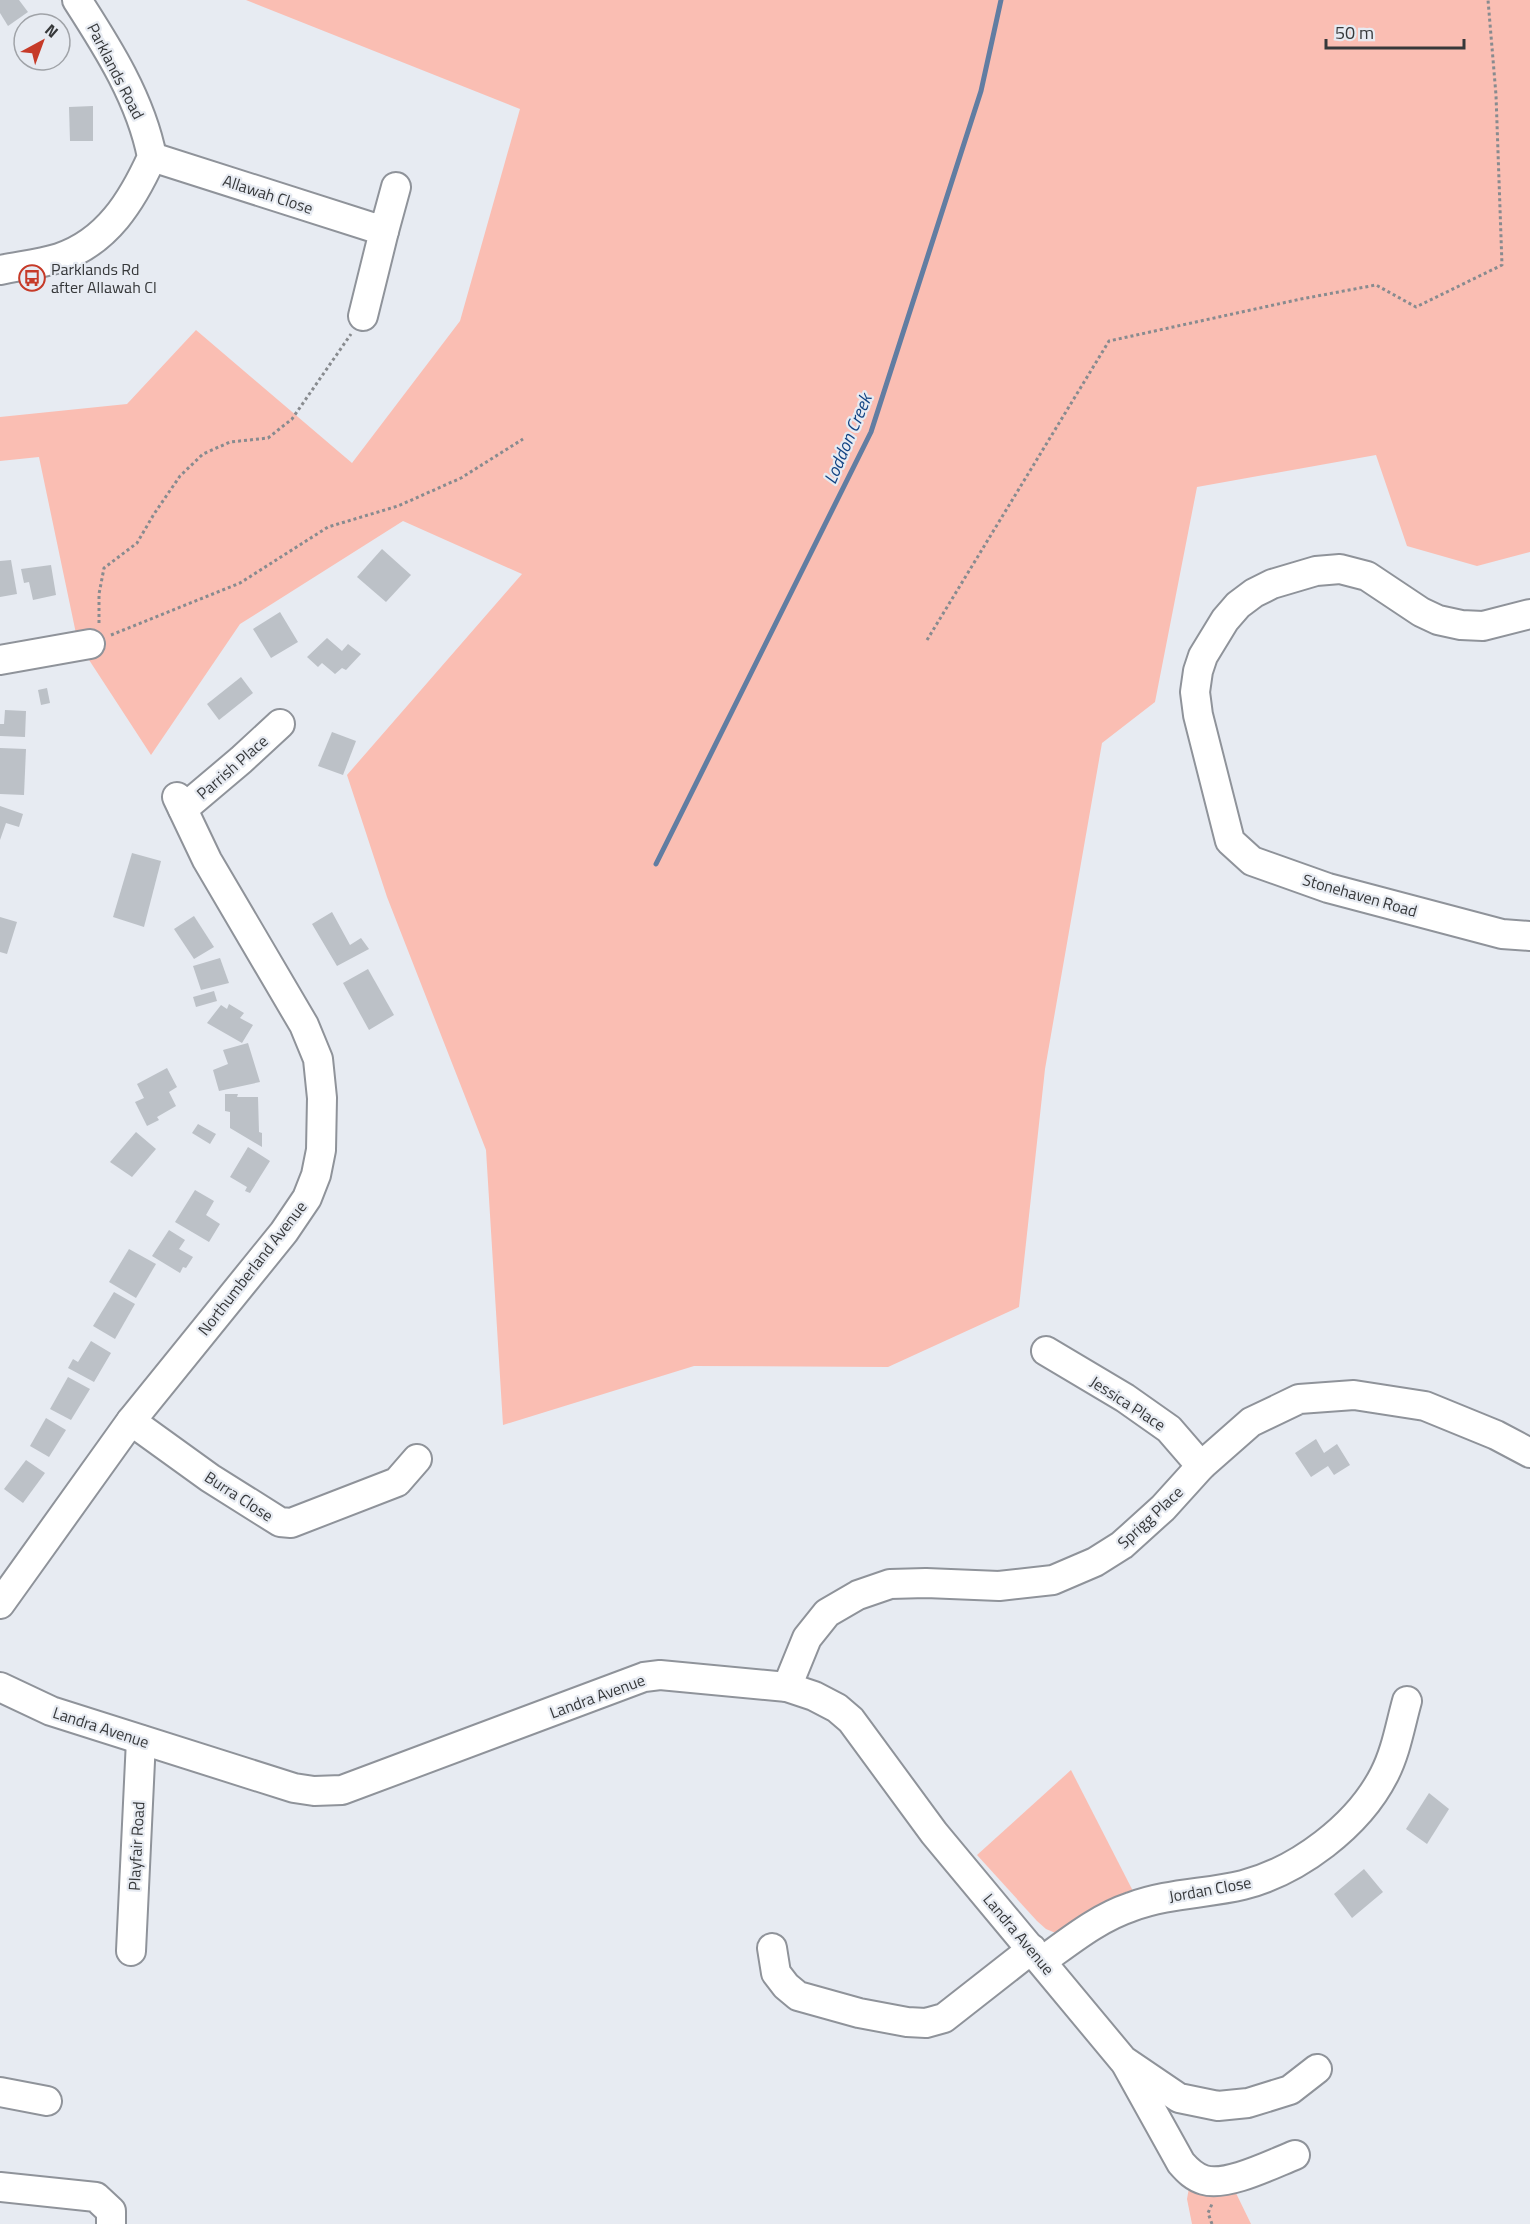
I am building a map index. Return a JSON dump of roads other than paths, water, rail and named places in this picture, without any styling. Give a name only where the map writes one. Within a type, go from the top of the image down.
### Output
[{"type":"street","name":"Parklands Road","points":[[77,0],[124,80],[142,120],[152,157]]},
{"type":"street","name":"Allawah Close","points":[[152,157],[384,231]]},
{"type":"street","points":[[0,270],[58,258],[86,247],[120,216],[152,157]]},
{"type":"street","points":[[363,316],[396,187]]},
{"type":"street","name":"Stonehaven Road","points":[[1530,614],[1483,626],[1461,625],[1438,620],[1421,612],[1367,576],[1340,569],[1316,571],[1293,577],[1254,593],[1238,605],[1225,620],[1203,656],[1195,692],[1198,715],[1230,841],[1252,861],[1340,891],[1502,934],[1530,936]]},
{"type":"street","points":[[0,660],[90,644]]},
{"type":"street","name":"Parrish Place","points":[[180,803],[241,760],[280,724]]},
{"type":"street","name":"Northumberland Avenue","points":[[0,1604],[131,1421],[284,1232],[307,1198],[316,1175],[321,1150],[322,1098],[318,1059],[304,1025],[207,860],[180,803]]},
{"type":"street","name":"Jessica Place","points":[[1046,1351],[1125,1398],[1169,1429],[1201,1466]]},
{"type":"street","name":"Sprigg Place","points":[[787,1687],[807,1638],[827,1613],[850,1600],[890,1584],[999,1586],[1053,1580],[1095,1562],[1122,1545],[1163,1508],[1201,1466],[1251,1422],[1299,1398],[1354,1395],[1425,1406],[1496,1435],[1530,1453]]},
{"type":"street","name":"Burra Close","points":[[131,1421],[218,1484],[280,1522],[291,1523],[397,1482],[417,1459]]},
{"type":"street","name":"Landra Avenue","points":[[0,1687],[51,1711],[294,1788],[314,1791],[342,1790],[644,1677],[660,1674],[787,1687],[822,1700],[837,1708],[851,1720],[934,1833],[1123,2060],[1181,2163],[1191,2174],[1205,2181],[1221,2181],[1244,2175],[1295,2155]]},
{"type":"street","name":"Jordan Close","points":[[772,1948],[776,1973],[798,1996],[859,2013],[907,2022],[926,2023],[944,2018],[1037,1955],[1130,1907],[1168,1896],[1242,1886],[1269,1878],[1307,1857],[1341,1829],[1375,1790],[1394,1750],[1407,1701]]},
{"type":"street","name":"Playfair Road","points":[[131,1951],[141,1740]]},
{"type":"street","name":"Landra Avenue","points":[[1123,2060],[1179,2098],[1218,2106],[1248,2103],[1290,2090],[1317,2068]]},
{"type":"street","points":[[0,2092],[47,2101]]},
{"type":"street","points":[[0,2187],[96,2197],[111,2211],[111,2224]]},
{"type":"waterway","name":"Loddon Creek","points":[[656,864],[871,432],[981,91],[1001,0]]},
{"type":"place","name":"Parklands Rd after Allawah Cl","points":[[32,278]]}]
